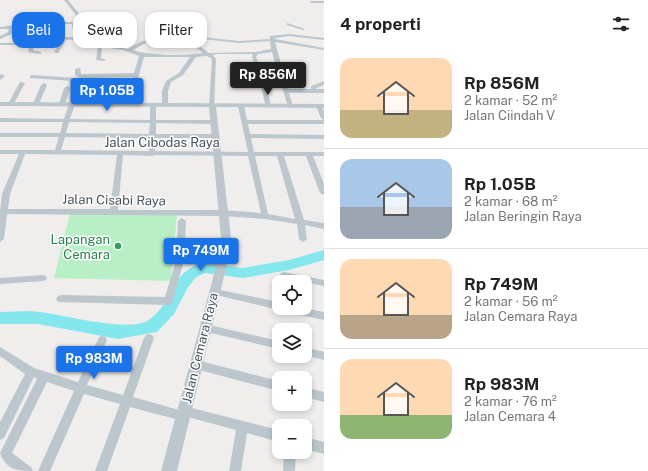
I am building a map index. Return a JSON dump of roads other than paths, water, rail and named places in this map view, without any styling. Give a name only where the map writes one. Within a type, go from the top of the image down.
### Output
[{"type":"street","points":[[66,0],[76,12]]},
{"type":"street","points":[[311,2],[324,2]]},
{"type":"street","points":[[0,28],[33,23],[73,23]]},
{"type":"street","points":[[289,24],[304,28],[295,35]]},
{"type":"street","points":[[0,38],[10,33],[11,27]]},
{"type":"street","points":[[271,40],[272,37],[278,35],[295,35],[324,40]]},
{"type":"street","points":[[65,39],[73,38]]},
{"type":"street","points":[[212,106],[215,62],[210,54],[193,42],[195,38],[239,42],[271,40],[324,49]]},
{"type":"street","points":[[271,40],[290,106]]},
{"type":"street","points":[[130,50],[144,42]]},
{"type":"street","points":[[0,44],[12,44]]},
{"type":"street","points":[[228,53],[230,44]]},
{"type":"street","points":[[32,48],[30,51],[39,53]]},
{"type":"street","points":[[56,52],[59,48]]},
{"type":"street","points":[[100,48],[98,59],[104,60]]},
{"type":"street","points":[[115,48],[130,50],[142,55],[194,56],[228,53],[256,53],[274,50]]},
{"type":"street","points":[[256,53],[254,57],[261,75],[268,106]]},
{"type":"street","points":[[138,105],[140,90],[133,86],[142,55]]},
{"type":"street","points":[[164,105],[165,92],[169,81],[181,74],[194,56]]},
{"type":"street","points":[[78,69],[78,75],[81,76],[136,76]]},
{"type":"street","points":[[261,75],[281,76]]},
{"type":"street","points":[[32,77],[74,80],[80,84],[91,86],[88,104]]},
{"type":"street","points":[[113,105],[118,82]]},
{"type":"street","points":[[11,104],[22,83]]},
{"type":"street","points":[[314,91],[313,87],[324,83]]},
{"type":"street","points":[[36,104],[44,85]]},
{"type":"street","points":[[62,104],[67,88]]},
{"type":"street","points":[[285,91],[324,91]]},
{"type":"street","points":[[0,104],[322,106],[324,118]]},
{"type":"street","points":[[57,153],[72,104]]},
{"type":"street","points":[[152,154],[153,105]]},
{"type":"street","name":"Jalan Cemara Raya","points":[[169,471],[214,292],[223,264],[226,245],[212,106]]},
{"type":"street","points":[[241,106],[265,216]]},
{"type":"street","points":[[0,120],[213,122]]},
{"type":"street","points":[[244,122],[324,122]]},
{"type":"street","points":[[0,135],[215,136]]},
{"type":"street","points":[[247,136],[324,137]]},
{"type":"street","name":"Jalan Cibodas Raya","points":[[0,152],[324,154]]},
{"type":"street","points":[[0,239],[0,229],[6,194],[23,152]]},
{"type":"street","points":[[114,212],[120,153]]},
{"type":"street","points":[[280,154],[300,221],[303,239]]},
{"type":"street","points":[[310,154],[324,193]]},
{"type":"street","name":"Jalan Cisabi Raya","points":[[4,211],[223,213]]},
{"type":"street","points":[[223,213],[265,216],[324,226]]},
{"type":"street","points":[[61,299],[168,302],[170,300],[180,261],[182,221]]},
{"type":"street","points":[[180,261],[223,264]]},
{"type":"street","points":[[0,281],[43,278]]},
{"type":"street","points":[[312,281],[324,283]]},
{"type":"street","points":[[214,292],[272,304]]},
{"type":"street","points":[[312,313],[324,316]]},
{"type":"street","points":[[205,328],[272,343]]},
{"type":"street","points":[[101,471],[149,338]]},
{"type":"street","points":[[44,471],[102,340]]},
{"type":"street","points":[[0,351],[31,372],[81,388],[272,434]]},
{"type":"street","points":[[312,353],[324,356]]},
{"type":"street","points":[[196,365],[272,384]]},
{"type":"street","points":[[0,434],[31,372]]},
{"type":"street","points":[[27,471],[9,459],[6,453],[44,376]]},
{"type":"street","points":[[312,394],[324,397]]},
{"type":"street","points":[[235,471],[242,426]]},
{"type":"street","points":[[312,445],[324,448]]},
{"type":"street","points":[[289,471],[290,459]]},
{"type":"waterway","points":[[0,318],[38,318],[118,332],[151,327],[169,310],[181,286],[190,274],[202,268],[243,273],[289,265],[324,255]]},
{"type":"place","name":"Lapangan Cemara","points":[[118,246]]}]
